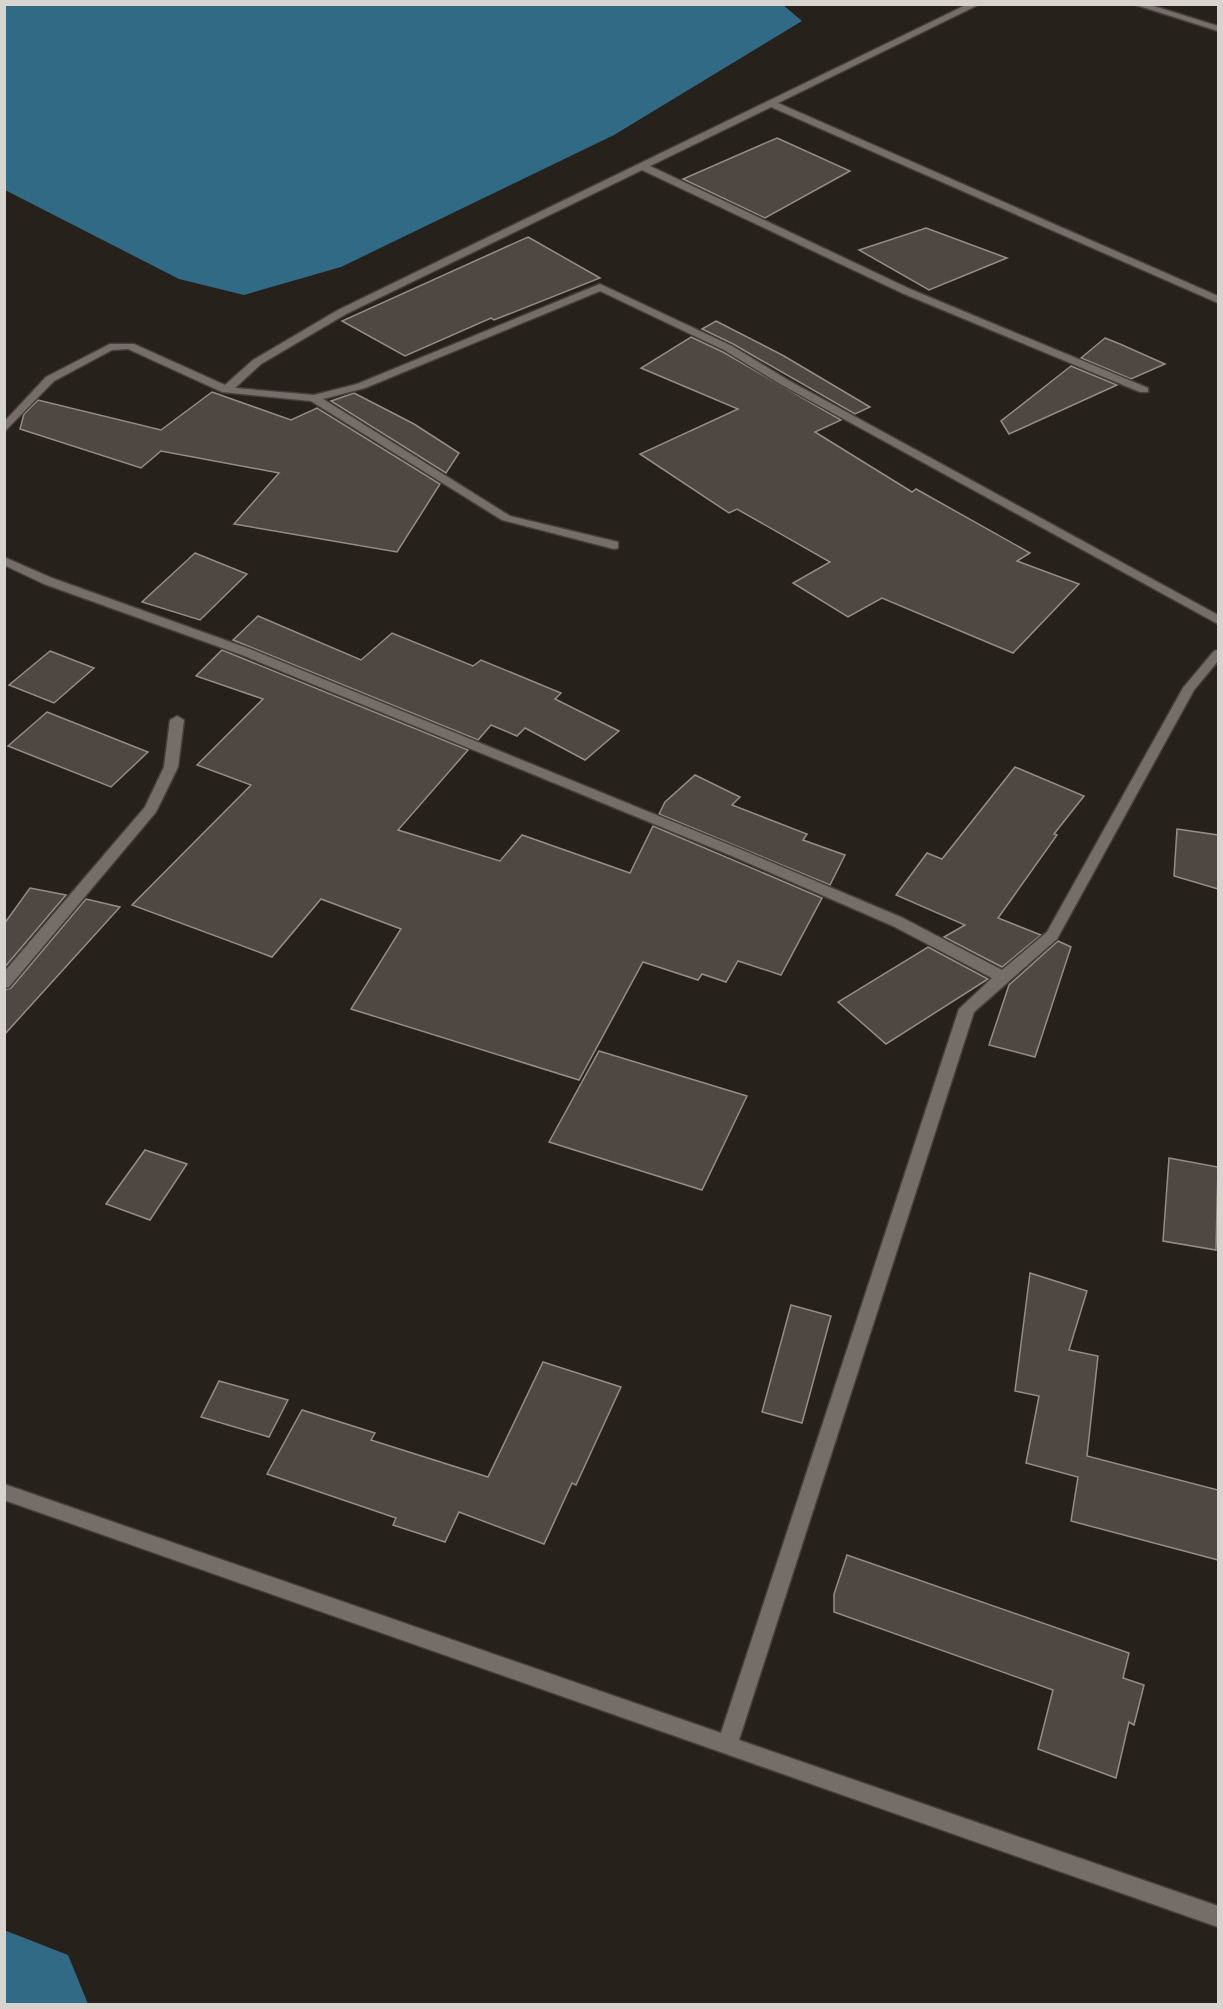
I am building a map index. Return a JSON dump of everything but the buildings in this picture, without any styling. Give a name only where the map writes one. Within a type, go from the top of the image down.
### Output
[{"type":"street","points":[[226,390],[257,362],[342,312],[976,4]]},
{"type":"street","points":[[1137,4],[1218,29]]},
{"type":"street","points":[[772,104],[1218,300]]},
{"type":"street","points":[[644,167],[906,291],[1144,390]]},
{"type":"street","points":[[4,429],[50,379],[110,347],[130,346],[226,390],[314,398],[361,386],[600,287],[728,348],[794,388],[1218,620]]},
{"type":"street","points":[[314,398],[506,518],[614,545]]},
{"type":"street","points":[[4,560],[48,581],[246,652],[737,853],[898,922],[1004,978]]},
{"type":"street","points":[[727,1746],[967,1009],[1052,936],[1189,688],[1218,654]]},
{"type":"street","points":[[4,983],[151,809],[171,768],[177,720]]},
{"type":"street","points":[[4,1492],[1218,1917]]},
{"type":"water","points":[[5,5],[783,5],[802,21],[614,135],[341,267],[244,295],[179,279],[5,190]]},
{"type":"waterway","points":[[4,1999],[19,2004]]}]
